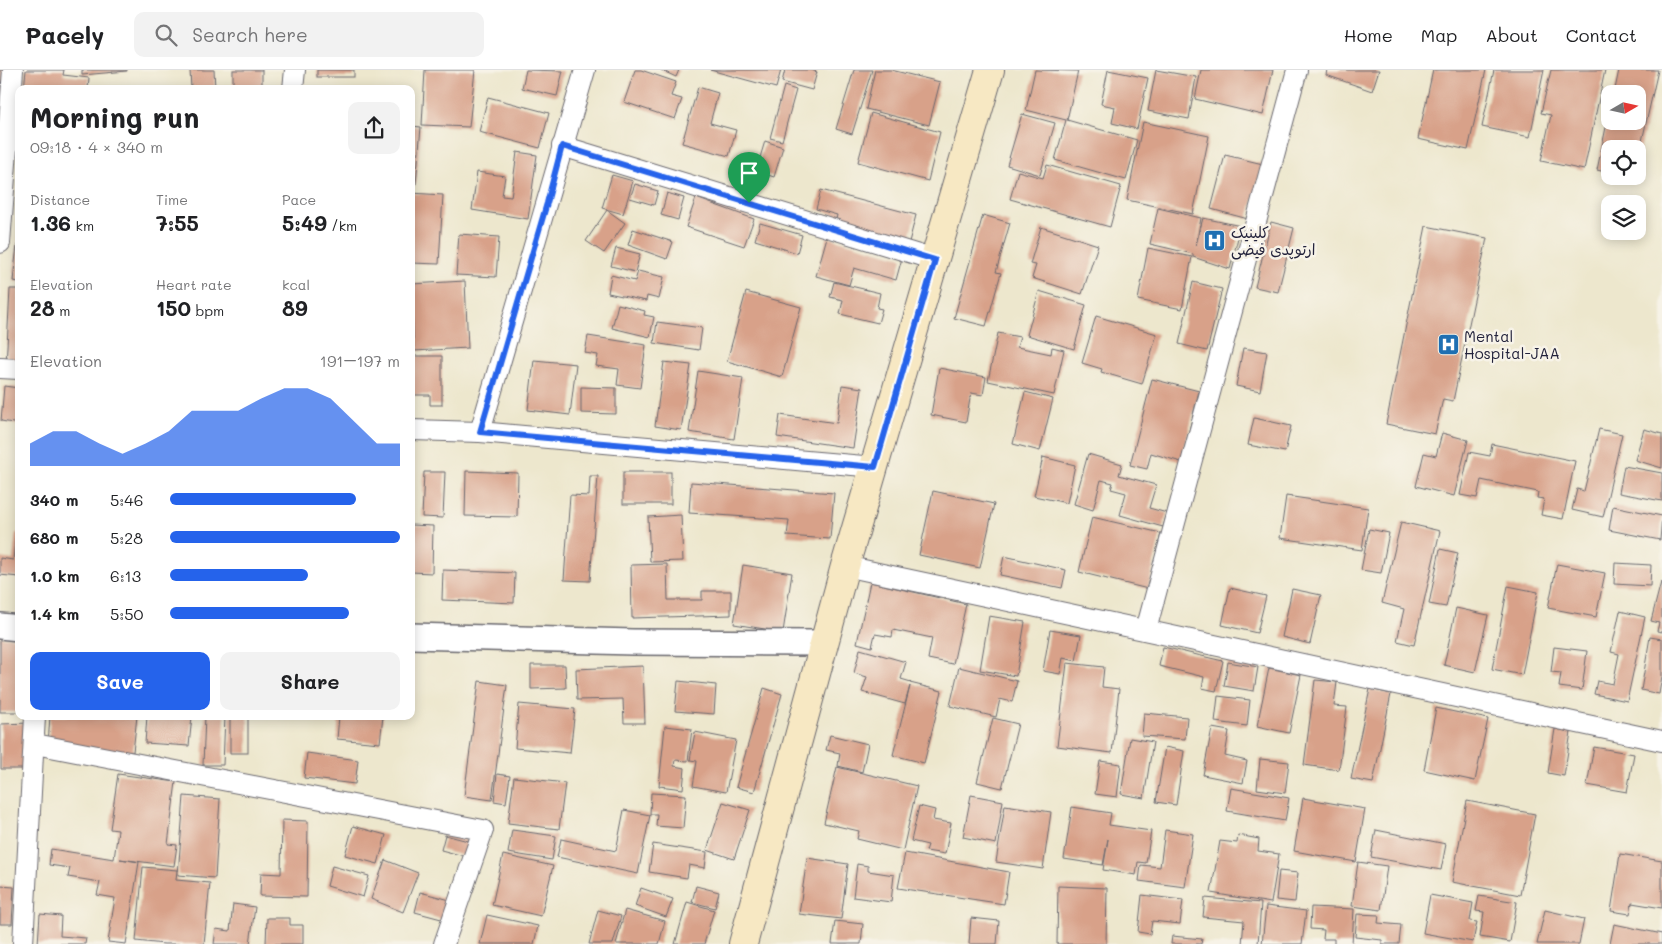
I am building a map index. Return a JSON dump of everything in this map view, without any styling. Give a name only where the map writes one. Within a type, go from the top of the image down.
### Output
[{"type":"main road","points":[[743,944],[844,566],[875,467],[990,70]]},
{"type":"street","points":[[0,243],[8,159],[13,70]]},
{"type":"street","points":[[294,70],[294,85]]},
{"type":"street","points":[[480,432],[585,70]]},
{"type":"street","points":[[1146,630],[1296,70]]},
{"type":"street","points":[[562,146],[935,260]]},
{"type":"street","points":[[0,368],[15,369]]},
{"type":"street","points":[[415,430],[480,432],[875,467]]},
{"type":"street","points":[[844,566],[1662,741]]},
{"type":"street","points":[[0,626],[15,628]]},
{"type":"street","points":[[415,636],[633,642],[824,643]]},
{"type":"street","points":[[23,944],[35,720]]},
{"type":"street","points":[[35,744],[483,830],[444,944]]},
{"type":"building","points":[[0,70],[4,70],[1,105],[0,105]]},
{"type":"building","points":[[26,70],[64,70],[63,75],[89,78],[88,85],[24,85]]},
{"type":"building","points":[[82,70],[127,70],[127,71],[82,75]]},
{"type":"building","points":[[190,70],[214,70],[215,85],[191,85]]},
{"type":"building","points":[[233,70],[262,70],[262,85],[233,85]]},
{"type":"building","points":[[317,70],[354,70],[354,77],[317,77]]},
{"type":"building","points":[[425,70],[475,70],[469,127],[422,125]]},
{"type":"building","points":[[526,70],[563,71],[557,96],[522,88]]},
{"type":"building","points":[[635,70],[641,70],[676,82],[671,96],[682,99],[675,119],[624,102]]},
{"type":"building","points":[[661,70],[679,70],[676,77]]},
{"type":"building","points":[[710,70],[781,70],[776,88]]},
{"type":"building","points":[[785,70],[811,70],[817,72],[812,90],[782,82]]},
{"type":"building","points":[[854,70],[872,70],[852,134],[836,129]]},
{"type":"building","points":[[875,70],[891,70],[940,82],[929,125],[866,109]]},
{"type":"building","points":[[1035,70],[1078,71],[1067,120],[1137,140],[1126,180],[1055,160],[1066,120],[1026,110]]},
{"type":"building","points":[[1108,70],[1148,78],[1137,129],[1112,123],[1115,107],[1101,104]]},
{"type":"building","points":[[1156,70],[1196,77],[1189,119],[1148,111]]},
{"type":"building","points":[[1201,70],[1273,70],[1263,115],[1195,99]]},
{"type":"building","points":[[1327,70],[1379,70],[1372,91],[1326,75]]},
{"type":"building","points":[[1433,70],[1486,70],[1468,150],[1418,139]]},
{"type":"building","points":[[1494,70],[1544,70],[1530,137],[1482,127]]},
{"type":"building","points":[[1551,70],[1605,70],[1584,170],[1541,161],[1551,115],[1541,113]]},
{"type":"building","points":[[1619,70],[1658,70],[1646,123],[1646,85],[1616,85]]},
{"type":"building","points":[[784,86],[796,90],[782,141],[770,138]]},
{"type":"building","points":[[698,87],[718,93],[710,123],[736,130],[729,156],[682,143]]},
{"type":"building","points":[[488,97],[549,113],[540,148],[479,132]]},
{"type":"building","points":[[871,113],[940,132],[928,181],[858,162]]},
{"type":"building","points":[[1022,114],[1055,123],[1040,175],[1007,165]]},
{"type":"building","points":[[1143,122],[1209,136],[1193,214],[1127,200]]},
{"type":"building","points":[[415,126],[421,127],[415,184]]},
{"type":"building","points":[[1605,130],[1645,130],[1642,140],[1603,140]]},
{"type":"building","points":[[765,141],[783,147],[774,177],[756,171]]},
{"type":"building","points":[[1601,151],[1601,171],[1597,170]]},
{"type":"building","points":[[517,152],[537,155],[528,219],[472,210],[477,172],[505,176],[502,196],[511,197]]},
{"type":"building","points":[[1225,155],[1263,164],[1248,219],[1211,209]]},
{"type":"building","points":[[1047,165],[1121,186],[1110,227],[1010,199],[1018,171],[1043,178]]},
{"type":"building","points":[[612,175],[633,181],[623,214],[602,208]]},
{"type":"building","points":[[635,184],[658,191],[654,205],[630,198]]},
{"type":"building","points":[[821,190],[916,215],[908,246],[834,227],[837,215],[816,209]]},
{"type":"building","points":[[415,193],[443,195],[439,264],[415,263]]},
{"type":"building","points":[[667,193],[684,198],[678,220],[661,215]]},
{"type":"building","points":[[696,198],[754,219],[744,246],[686,227]]},
{"type":"building","points":[[1158,208],[1201,218],[1196,245],[1203,218],[1241,226],[1230,269],[1193,257],[1193,254],[1150,244]]},
{"type":"building","points":[[607,210],[625,223],[604,253],[586,241]]},
{"type":"building","points":[[983,215],[1010,223],[996,272],[1001,273],[986,326],[954,318]]},
{"type":"building","points":[[1271,222],[1294,228],[1278,292],[1255,287]]},
{"type":"building","points":[[760,223],[802,235],[797,253],[755,240]]},
{"type":"building","points":[[1426,226],[1487,238],[1453,401],[1443,399],[1435,434],[1386,424]]},
{"type":"building","points":[[1041,227],[1098,245],[1082,294],[1032,278],[1036,265],[1030,264]]},
{"type":"building","points":[[633,229],[673,242],[667,259],[628,245]]},
{"type":"building","points":[[459,234],[499,237],[496,277],[456,275]]},
{"type":"building","points":[[827,237],[902,258],[896,280],[854,268],[849,285],[816,276]]},
{"type":"building","points":[[616,248],[640,254],[635,272],[611,266]]},
{"type":"building","points":[[1148,248],[1192,257],[1182,309],[1138,300]]},
{"type":"building","points":[[15,263],[15,281],[13,281]]},
{"type":"building","points":[[638,271],[664,277],[659,299],[647,296],[646,301],[608,293],[611,275],[635,281]]},
{"type":"building","points":[[465,281],[468,348],[415,351],[415,284]]},
{"type":"building","points":[[834,282],[880,293],[877,308],[882,309],[878,323],[840,314],[843,300],[830,297]]},
{"type":"building","points":[[1193,282],[1222,289],[1207,351],[1179,344]]},
{"type":"building","points":[[10,289],[15,289],[15,366],[6,366]]},
{"type":"building","points":[[1039,291],[1086,305],[1074,349],[1027,335]]},
{"type":"building","points":[[746,292],[801,307],[782,377],[727,361]]},
{"type":"building","points":[[618,304],[645,311],[644,315],[654,317],[650,337],[612,328]]},
{"type":"building","points":[[1096,316],[1157,334],[1142,384],[1101,372],[1102,369],[1082,363]]},
{"type":"building","points":[[657,322],[702,328],[699,350],[654,343]]},
{"type":"building","points":[[998,333],[1020,337],[1017,347],[1051,354],[1052,347],[1064,350],[1054,395],[988,381]]},
{"type":"building","points":[[588,336],[646,345],[640,388],[617,385],[619,369],[596,366],[598,355],[585,353]]},
{"type":"building","points":[[1243,348],[1267,352],[1260,391],[1236,386]]},
{"type":"building","points":[[415,356],[442,356],[442,405],[430,405],[430,395],[415,395]]},
{"type":"building","points":[[534,360],[576,364],[570,415],[528,410]]},
{"type":"building","points":[[664,362],[691,365],[681,430],[655,426]]},
{"type":"building","points":[[939,368],[986,377],[983,395],[971,393],[966,422],[931,415]]},
{"type":"building","points":[[698,371],[743,378],[734,439],[689,432]]},
{"type":"building","points":[[1152,379],[1199,391],[1181,462],[1151,453],[1147,469],[1130,465]]},
{"type":"building","points":[[842,385],[862,388],[853,448],[777,437],[780,415],[837,423]]},
{"type":"building","points":[[4,386],[15,387],[15,423],[1,421]]},
{"type":"building","points":[[581,387],[616,388],[616,414],[581,413]]},
{"type":"building","points":[[1025,392],[1053,399],[1040,451],[1013,444]]},
{"type":"building","points":[[1254,418],[1291,426],[1285,452],[1248,445]]},
{"type":"building","points":[[1599,429],[1622,434],[1603,517],[1572,510],[1577,489],[1584,491]]},
{"type":"building","points":[[1644,429],[1662,434],[1662,468],[1635,460]]},
{"type":"building","points":[[1442,433],[1468,440],[1454,496],[1416,486],[1424,453],[1436,456]]},
{"type":"building","points":[[1492,444],[1575,461],[1563,519],[1541,515],[1544,499],[1537,498],[1538,492],[1481,480],[1477,498],[1460,495],[1469,452],[1490,456]]},
{"type":"building","points":[[1088,454],[1122,464],[1119,475],[1156,485],[1149,508],[1167,513],[1163,527],[1120,515],[1126,493],[1111,489],[1113,483],[1101,480],[1093,510],[1074,504]]},
{"type":"building","points":[[1043,457],[1075,465],[1067,503],[1034,496]]},
{"type":"building","points":[[1624,466],[1662,473],[1662,501],[1619,493]]},
{"type":"building","points":[[466,471],[518,473],[517,517],[465,516]]},
{"type":"building","points":[[424,472],[445,472],[443,518],[422,517]]},
{"type":"building","points":[[623,472],[671,472],[671,504],[623,504]]},
{"type":"building","points":[[590,476],[598,476],[590,581],[564,580],[570,495],[589,496]]},
{"type":"building","points":[[691,482],[834,493],[830,539],[787,536],[789,520],[689,513]]},
{"type":"building","points":[[933,491],[994,504],[980,568],[919,555]]},
{"type":"building","points":[[1286,496],[1368,508],[1362,550],[1280,538]]},
{"type":"building","points":[[1613,506],[1662,516],[1660,540],[1609,530]]},
{"type":"building","points":[[681,515],[683,561],[650,562],[648,517]]},
{"type":"building","points":[[1092,517],[1161,533],[1148,589],[1079,572]]},
{"type":"building","points":[[1401,522],[1440,531],[1414,645],[1397,641],[1404,609],[1382,603]]},
{"type":"building","points":[[415,525],[433,526],[432,573],[415,572]]},
{"type":"building","points":[[1369,529],[1389,533],[1381,573],[1361,570]]},
{"type":"building","points":[[15,542],[15,577],[0,575],[0,558],[13,560]]},
{"type":"building","points":[[1440,549],[1458,553],[1446,607],[1429,604]]},
{"type":"building","points":[[1004,556],[1066,570],[1062,588],[1000,575]]},
{"type":"building","points":[[1615,563],[1651,565],[1650,586],[1614,584]]},
{"type":"building","points":[[667,564],[668,600],[702,600],[702,591],[731,591],[731,615],[632,618],[631,565]]},
{"type":"building","points":[[1557,564],[1605,573],[1596,617],[1548,608]]},
{"type":"building","points":[[743,565],[792,573],[783,632],[734,624]]},
{"type":"building","points":[[443,570],[515,573],[514,603],[442,600]]},
{"type":"building","points":[[870,582],[966,604],[953,664],[928,659],[932,638],[893,630],[892,637],[875,634],[872,647],[857,643]]},
{"type":"building","points":[[1661,582],[1662,632],[1657,631],[1659,623],[1651,621]]},
{"type":"building","points":[[1508,586],[1538,592],[1522,675],[1492,669]]},
{"type":"building","points":[[1230,588],[1266,596],[1257,633],[1222,625]]},
{"type":"building","points":[[1292,589],[1321,595],[1310,644],[1282,637]]},
{"type":"building","points":[[1456,608],[1488,615],[1475,672],[1444,665]]},
{"type":"building","points":[[1620,611],[1645,617],[1627,701],[1594,694],[1597,681],[1613,684],[1619,654],[1611,652]]},
{"type":"building","points":[[989,616],[1025,622],[1016,676],[980,670]]},
{"type":"building","points":[[1050,630],[1081,635],[1076,661],[1063,658],[1060,674],[1043,671]]},
{"type":"building","points":[[0,637],[15,638],[15,712],[0,712]]},
{"type":"building","points":[[1650,637],[1662,639],[1662,676],[1659,694],[1641,690]]},
{"type":"building","points":[[1163,647],[1223,661],[1216,691],[1202,688],[1204,677],[1159,666]]},
{"type":"building","points":[[1554,647],[1587,651],[1582,690],[1559,687],[1561,673],[1551,672]]},
{"type":"building","points":[[860,649],[906,662],[901,679],[942,691],[924,763],[893,755],[910,686],[905,704],[862,692],[867,677],[854,673]]},
{"type":"building","points":[[1228,662],[1258,667],[1254,691],[1224,686]]},
{"type":"building","points":[[1067,663],[1104,667],[1102,687],[1119,689],[1112,753],[1057,746]]},
{"type":"building","points":[[531,665],[565,665],[566,688],[531,689]]},
{"type":"building","points":[[643,666],[645,723],[624,723],[623,699],[577,700],[576,669]]},
{"type":"building","points":[[959,667],[1017,681],[1012,702],[1000,699],[996,717],[950,706]]},
{"type":"building","points":[[1269,668],[1301,675],[1289,733],[1257,726]]},
{"type":"building","points":[[1315,680],[1337,682],[1334,706],[1347,707],[1339,770],[1304,765]]},
{"type":"building","points":[[479,681],[507,685],[492,800],[464,796]]},
{"type":"building","points":[[678,681],[716,685],[714,714],[675,711]]},
{"type":"building","points":[[764,688],[782,694],[754,792],[736,787]]},
{"type":"building","points":[[1370,689],[1391,694],[1373,783],[1351,779]]},
{"type":"building","points":[[1218,696],[1250,700],[1247,726],[1215,722]]},
{"type":"building","points":[[519,704],[575,709],[570,753],[515,748]]},
{"type":"building","points":[[1436,708],[1488,719],[1475,781],[1424,770]]},
{"type":"building","points":[[1144,713],[1187,717],[1185,739],[1142,736]]},
{"type":"building","points":[[993,718],[1018,724],[1002,788],[977,782]]},
{"type":"building","points":[[50,720],[137,720],[133,752],[48,744]]},
{"type":"building","points":[[147,720],[192,720],[189,746],[145,743]]},
{"type":"building","points":[[205,720],[225,720],[223,765],[203,765]]},
{"type":"building","points":[[230,720],[248,720],[248,753],[230,753]]},
{"type":"building","points":[[339,720],[383,720],[380,743],[337,739]]},
{"type":"building","points":[[29,723],[29,769],[1,769],[1,724]]},
{"type":"building","points":[[665,726],[692,729],[688,761],[675,760],[674,766],[685,768],[683,789],[659,786]]},
{"type":"building","points":[[1212,728],[1229,731],[1225,756],[1247,761],[1243,783],[1203,775]]},
{"type":"building","points":[[1555,729],[1571,732],[1564,776],[1548,773]]},
{"type":"building","points":[[695,732],[736,740],[726,792],[693,786],[697,761],[690,760]]},
{"type":"building","points":[[830,735],[868,744],[862,772],[838,766],[840,753],[826,750]]},
{"type":"building","points":[[1130,738],[1153,742],[1144,798],[1121,794]]},
{"type":"building","points":[[1165,747],[1184,751],[1176,805],[1156,802]]},
{"type":"building","points":[[1594,747],[1634,754],[1627,792],[1587,785]]},
{"type":"building","points":[[307,753],[358,760],[355,784],[304,778]]},
{"type":"building","points":[[1260,759],[1289,762],[1285,793],[1257,789]]},
{"type":"building","points":[[1100,761],[1121,764],[1117,797],[1095,794]]},
{"type":"building","points":[[837,767],[917,786],[903,850],[857,839],[859,831],[824,823]]},
{"type":"building","points":[[118,774],[176,782],[168,844],[177,845],[174,866],[120,859],[139,862],[126,944],[108,942],[115,898],[97,895],[100,882],[68,877],[70,868],[49,865],[51,849],[114,859],[118,830],[110,829]]},
{"type":"building","points":[[497,774],[510,776],[506,803],[494,801]]},
{"type":"building","points":[[514,777],[565,783],[559,829],[508,823]]},
{"type":"building","points":[[1231,788],[1289,798],[1285,821],[1227,811]]},
{"type":"building","points":[[651,793],[686,795],[683,828],[656,826],[657,814],[650,814]]},
{"type":"building","points":[[971,795],[1003,801],[996,844],[963,837]]},
{"type":"building","points":[[184,796],[220,799],[215,878],[178,875]]},
{"type":"building","points":[[1303,798],[1365,809],[1356,862],[1294,851]]},
{"type":"building","points":[[1467,801],[1535,814],[1520,895],[1452,882]]},
{"type":"building","points":[[723,802],[750,810],[734,859],[707,850]]},
{"type":"building","points":[[1005,805],[1051,812],[1043,869],[996,862]]},
{"type":"building","points":[[919,806],[935,810],[933,820],[951,823],[945,854],[926,851],[928,845],[911,841]]},
{"type":"building","points":[[1072,807],[1111,813],[1109,825],[1151,831],[1146,863],[1138,862],[1136,875],[1103,870],[1108,839],[1103,865],[1064,859]]},
{"type":"building","points":[[624,810],[650,815],[638,874],[557,857],[561,839],[616,851]]},
{"type":"building","points":[[282,820],[308,821],[307,897],[260,896],[261,873],[281,874]]},
{"type":"building","points":[[353,826],[386,835],[378,864],[345,855]]},
{"type":"building","points":[[512,830],[556,836],[552,860],[508,853]]},
{"type":"building","points":[[1165,830],[1193,834],[1185,887],[1139,881],[1141,865],[1160,867]]},
{"type":"building","points":[[1376,830],[1446,844],[1441,870],[1371,857]]},
{"type":"building","points":[[445,835],[472,842],[468,857],[441,850]]},
{"type":"building","points":[[1238,835],[1259,839],[1258,851],[1279,854],[1271,903],[1211,893],[1220,841],[1237,843]]},
{"type":"building","points":[[653,844],[707,852],[705,868],[689,865],[687,878],[649,872]]},
{"type":"building","points":[[905,853],[1009,872],[1004,904],[898,888]]},
{"type":"building","points":[[1620,854],[1662,861],[1662,908],[1632,903],[1630,914],[1611,911]]},
{"type":"building","points":[[503,855],[553,866],[541,916],[492,905]]},
{"type":"building","points":[[807,858],[848,864],[841,919],[799,914]]},
{"type":"building","points":[[385,860],[418,873],[403,912],[371,899]]},
{"type":"building","points":[[1358,862],[1387,866],[1381,910],[1352,906]]},
{"type":"building","points":[[857,864],[868,866],[868,871],[894,875],[891,902],[853,897]]},
{"type":"building","points":[[332,866],[369,876],[363,897],[327,886]]},
{"type":"building","points":[[143,867],[177,870],[176,880],[210,883],[204,944],[164,944],[136,941]]},
{"type":"building","points":[[1279,871],[1298,873],[1295,902],[1276,900]]},
{"type":"building","points":[[0,886],[14,887],[12,924],[0,924]]},
{"type":"building","points":[[696,886],[719,892],[715,908],[692,902]]},
{"type":"building","points":[[1058,886],[1107,888],[1106,944],[1057,944]]},
{"type":"building","points":[[641,888],[673,899],[666,917],[635,906]]},
{"type":"building","points":[[420,892],[450,900],[445,920],[415,912]]},
{"type":"building","points":[[1142,895],[1183,900],[1180,924],[1152,921],[1150,934],[1138,932]]},
{"type":"building","points":[[1430,895],[1473,903],[1470,921],[1477,922],[1473,942],[1423,933]]},
{"type":"building","points":[[1479,896],[1517,902],[1510,942],[1480,937],[1484,912],[1476,911]]},
{"type":"building","points":[[1205,898],[1261,903],[1258,944],[1242,944],[1244,921],[1203,917]]},
{"type":"building","points":[[687,902],[714,910],[704,944],[675,944]]},
{"type":"building","points":[[233,904],[255,907],[250,944],[214,944],[216,929],[230,931]]},
{"type":"building","points":[[1266,906],[1306,911],[1302,944],[1262,944]]},
{"type":"building","points":[[1311,907],[1354,909],[1352,944],[1334,944],[1334,939],[1323,939],[1324,930],[1310,929]]},
{"type":"building","points":[[598,910],[621,916],[613,944],[589,944]]},
{"type":"building","points":[[625,910],[665,921],[659,944],[616,944]]},
{"type":"building","points":[[1545,910],[1584,919],[1579,944],[1537,944]]},
{"type":"building","points":[[40,914],[61,916],[60,936],[86,938],[85,944],[38,944]]},
{"type":"building","points":[[1357,914],[1379,915],[1378,923],[1401,925],[1399,944],[1382,944],[1382,940],[1355,937]]},
{"type":"building","points":[[487,915],[538,926],[534,944],[480,944]]},
{"type":"building","points":[[267,918],[290,918],[290,925],[303,925],[303,944],[266,944]]},
{"type":"building","points":[[971,918],[999,921],[997,944],[969,944]]},
{"type":"building","points":[[835,921],[863,924],[861,944],[832,944]]},
{"type":"building","points":[[1614,924],[1662,934],[1662,944],[1610,944]]},
{"type":"building","points":[[1172,936],[1202,939],[1201,944],[1171,944]]},
{"type":"place","name":"کلینیک ارتوپدی فیضی","points":[[1215,241]]},
{"type":"place","name":"Mental Hospital-JAA","points":[[1448,345]]},
{"type":"route","points":[[562,146],[749,203],[935,260],[875,467],[480,432],[562,146]]}]
